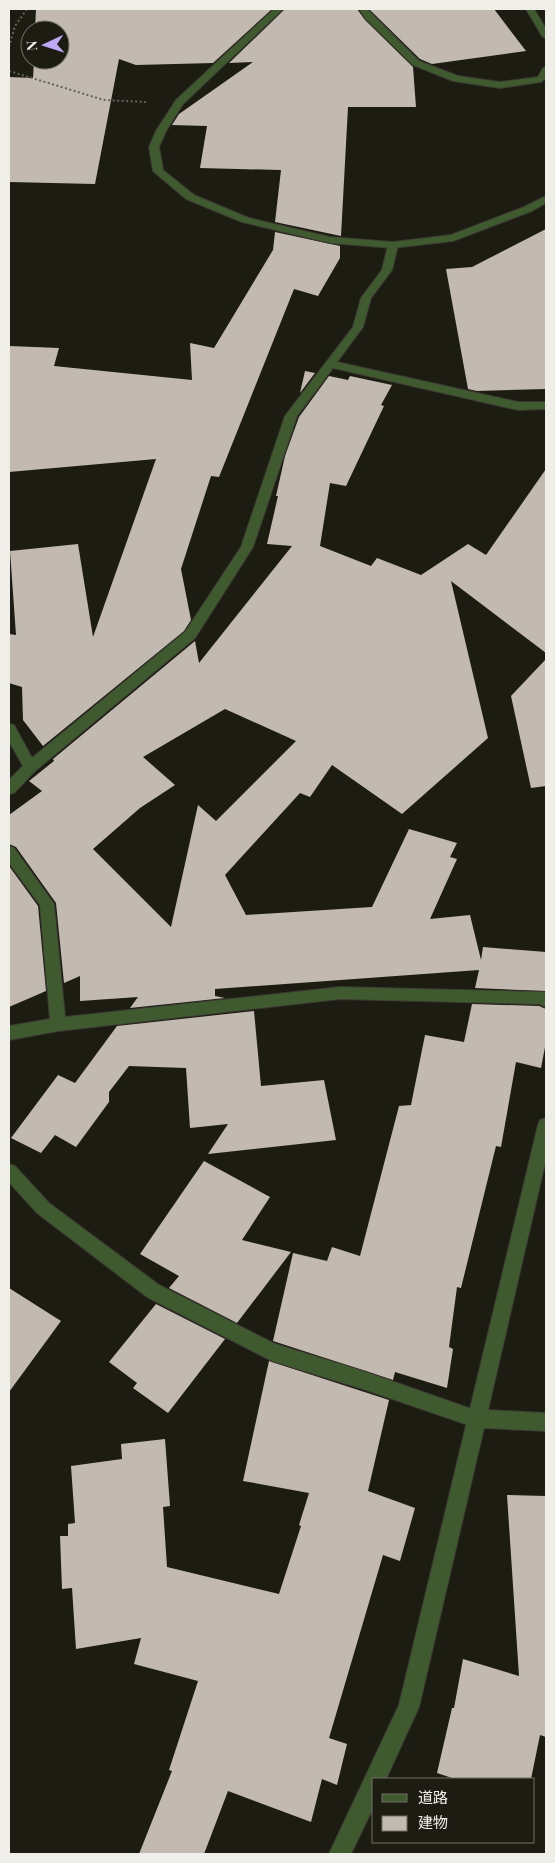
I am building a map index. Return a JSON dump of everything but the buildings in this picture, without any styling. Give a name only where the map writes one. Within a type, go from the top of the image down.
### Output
[{"type":"street","points":[[279,9],[180,102],[161,132],[154,147],[158,171],[190,197],[246,220],[330,240],[393,245],[453,238],[528,209],[546,199]]},
{"type":"street","points":[[363,9],[416,63],[456,79],[500,85],[541,79],[546,70]]},
{"type":"street","points":[[530,9],[546,36]]},
{"type":"street","points":[[9,789],[30,766],[190,635],[247,547],[291,416],[358,327],[366,298],[388,270],[393,245]]},
{"type":"street","points":[[331,364],[518,406],[546,406]]},
{"type":"street","points":[[9,729],[30,766]]},
{"type":"street","points":[[9,852],[47,904],[58,1024]]},
{"type":"street","points":[[9,1033],[58,1024],[340,993],[542,998],[546,1001]]},
{"type":"street","points":[[375,1778],[409,1707],[546,1125]]},
{"type":"street","points":[[9,1171],[43,1208],[153,1291],[272,1352],[366,1381],[477,1419],[546,1422]]},
{"type":"street","points":[[340,1854],[372,1785]]},
{"type":"path","points":[[9,46],[15,26],[27,9]]},
{"type":"path","points":[[9,71],[104,100],[180,102]]}]
